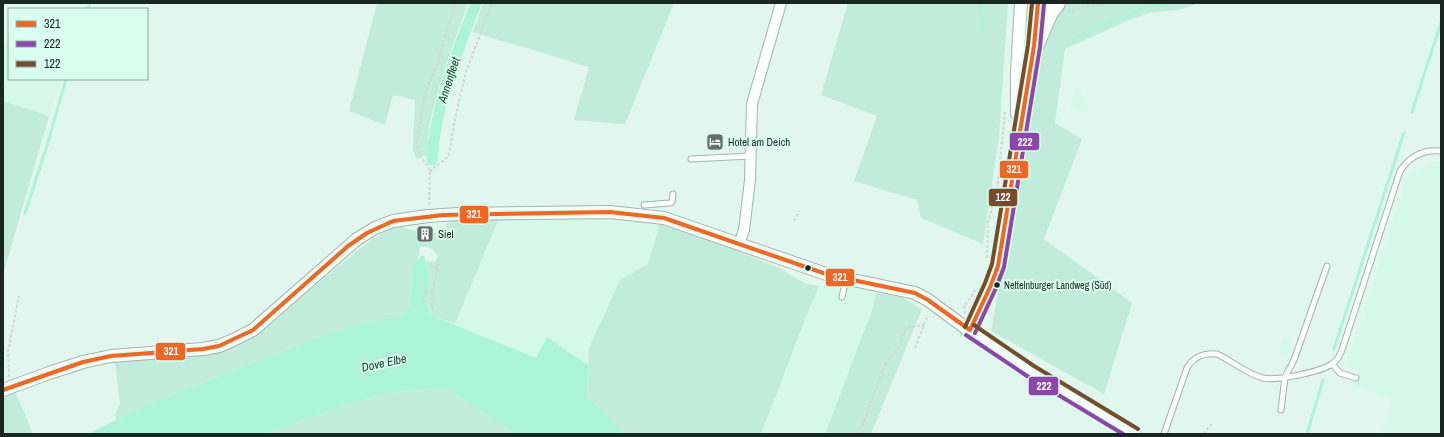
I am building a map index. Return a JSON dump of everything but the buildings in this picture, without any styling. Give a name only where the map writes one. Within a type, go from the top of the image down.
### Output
[{"type":"highway","points":[[1034,46],[1048,8]]},
{"type":"street","points":[[740,244],[744,230],[750,180],[752,104],[781,3]]},
{"type":"street","points":[[1016,150],[1020,3]]},
{"type":"street","points":[[970,330],[991,285],[998,266],[1034,46]]},
{"type":"street","points":[[6,389],[49,372],[90,361],[129,354],[203,349],[219,346],[231,341],[253,330],[348,246],[366,233],[394,221],[428,216],[458,214],[610,212],[664,218],[807,268],[846,279],[915,293],[928,300],[998,351],[1027,370],[1135,434]]},
{"type":"lane","points":[[1020,3],[1048,8]]},
{"type":"lane","points":[[1164,434],[1187,368],[1190,362],[1198,357],[1210,353],[1217,354],[1259,377],[1272,379],[1312,371],[1332,364],[1338,358],[1342,350],[1400,171],[1408,160],[1420,153],[1441,151]]},
{"type":"lane","points":[[690,159],[750,156]]},
{"type":"lane","points":[[644,205],[670,203],[672,202],[673,194]]},
{"type":"lane","points":[[1281,410],[1285,377],[1294,360],[1327,266]]},
{"type":"lane","points":[[842,297],[846,279]]},
{"type":"lane","points":[[1332,364],[1340,373],[1356,378]]},
{"type":"path","points":[[428,216],[430,172],[428,166],[418,153],[417,141],[426,94],[438,62],[442,43],[456,3]]},
{"type":"path","points":[[430,172],[449,155],[466,72],[492,3]]},
{"type":"path","points":[[1048,8],[1106,3]]},
{"type":"path","points":[[986,264],[988,223],[997,190],[1005,108]]},
{"type":"path","points":[[794,221],[799,212]]},
{"type":"path","points":[[432,310],[431,301],[439,260]]},
{"type":"path","points":[[428,266],[437,266]]},
{"type":"path","points":[[970,330],[964,306],[970,299],[978,283]]},
{"type":"path","points":[[431,301],[424,301],[425,291],[433,292]]},
{"type":"path","points":[[6,389],[8,352],[19,296]]},
{"type":"path","points":[[914,348],[928,315]]},
{"type":"path","points":[[856,434],[862,426],[886,364],[900,346],[904,332],[908,327],[924,325]]},
{"type":"path","points":[[1204,434],[1210,425],[1212,426]]},
{"type":"shaded area","points":[[377,3],[468,3],[442,76],[430,122],[428,138],[431,155],[422,156],[417,160],[413,150],[415,100],[393,95],[385,125],[349,111]]},
{"type":"shaded area","points":[[483,3],[674,3],[625,124],[574,120],[589,67],[473,32]]},
{"type":"shaded area","points":[[848,3],[1008,3],[999,137],[983,244],[921,218],[917,200],[854,181],[877,116],[821,95]]},
{"type":"shaded area","points":[[1065,3],[1199,3],[1183,9],[1150,13],[1129,20],[1065,49],[1055,123],[1082,139],[1044,239],[1132,303],[1104,394],[991,331],[1042,52],[1053,19]]},
{"type":"shaded area","points":[[3,44],[8,46],[8,80],[61,80],[49,116],[3,101]]},
{"type":"shaded area","points":[[1075,89],[1082,91],[1080,96],[1088,99],[1086,105],[1089,107],[1087,112],[1070,107]]},
{"type":"shaded area","points":[[3,101],[49,116],[3,275]]},
{"type":"shaded area","points":[[1435,161],[1441,163],[1441,434],[1382,434],[1393,399],[1353,386],[1358,370],[1347,366],[1361,318],[1365,319],[1367,312],[1364,311],[1383,251],[1390,244],[1389,234],[1407,176]]},
{"type":"shaded area","points":[[610,217],[660,223],[648,264],[620,280],[589,348],[588,365],[547,337],[537,358],[455,324],[498,220]]},
{"type":"shaded area","points":[[498,220],[455,324],[438,317],[430,310],[427,298],[428,265],[430,262],[435,261],[438,256],[431,248],[420,246],[418,260],[415,260],[409,308],[404,315],[361,323],[321,336],[148,404],[116,420],[115,414],[120,404],[115,362],[253,335],[372,239],[397,226],[420,232],[420,239],[430,241],[431,234],[446,230],[446,224],[452,221]]},
{"type":"shaded area","points":[[660,223],[699,235],[779,268],[806,284],[819,286],[761,434],[624,434],[587,396],[589,348],[620,280],[648,264]]},
{"type":"shaded area","points":[[841,285],[876,293],[873,308],[825,434],[761,434],[819,286]]},
{"type":"shaded area","points":[[876,293],[901,297],[922,309],[871,434],[825,434],[873,308]]},
{"type":"shaded area","points":[[1283,340],[1291,343],[1287,356],[1278,353]]},
{"type":"shaded area","points":[[442,388],[448,389],[514,434],[266,434],[344,406],[387,393]]},
{"type":"shaded area","points":[[15,391],[33,434],[3,434],[3,397]]},
{"type":"water","name":"Dove Elbe","points":[[421,256],[424,256],[425,261],[430,262],[427,268],[429,268],[427,301],[429,310],[433,314],[438,318],[536,358],[547,337],[588,365],[587,396],[624,434],[514,434],[448,389],[442,388],[387,393],[344,406],[266,434],[88,434],[148,404],[321,336],[361,323],[404,315],[409,308],[415,260],[418,260]]},
{"type":"waterway","points":[[88,8],[90,3]]},
{"type":"waterway","name":"Annenfleet","points":[[432,160],[434,139],[442,99],[454,61],[476,3]]},
{"type":"waterway","points":[[981,3],[982,31]]},
{"type":"waterway","points":[[1071,40],[1147,7],[1173,3]]},
{"type":"waterway","points":[[1412,112],[1441,23]]},
{"type":"waterway","points":[[25,213],[49,139],[66,80]]},
{"type":"waterway","points":[[1334,349],[1404,133]]},
{"type":"waterway","points":[[1307,434],[1323,380]]},
{"type":"transit line","name":"122","points":[[965,327],[992,264],[1028,45],[1032,3]]},
{"type":"transit line","name":"321","points":[[970,330],[991,285],[998,266],[1034,46],[1038,3]]},
{"type":"transit line","name":"222","points":[[975,333],[1004,267],[1040,47],[1044,4]]},
{"type":"transit line","name":"321","points":[[3,390],[83,362],[111,356],[203,349],[219,346],[253,330],[348,246],[367,233],[393,221],[443,215],[610,212],[664,218],[829,275],[915,293],[928,300],[970,330]]},
{"type":"transit line","name":"122","points":[[974,325],[1034,366],[1138,429]]},
{"type":"transit line","name":"222","points":[[966,335],[1027,376],[1123,434]]},
{"type":"place","name":"Hotel am Deich","points":[[715,142]]},
{"type":"place","name":"Siel","points":[[425,234]]},
{"type":"place","name":"Nettelnburger Landweg (Süd)","points":[[997,285]]}]
